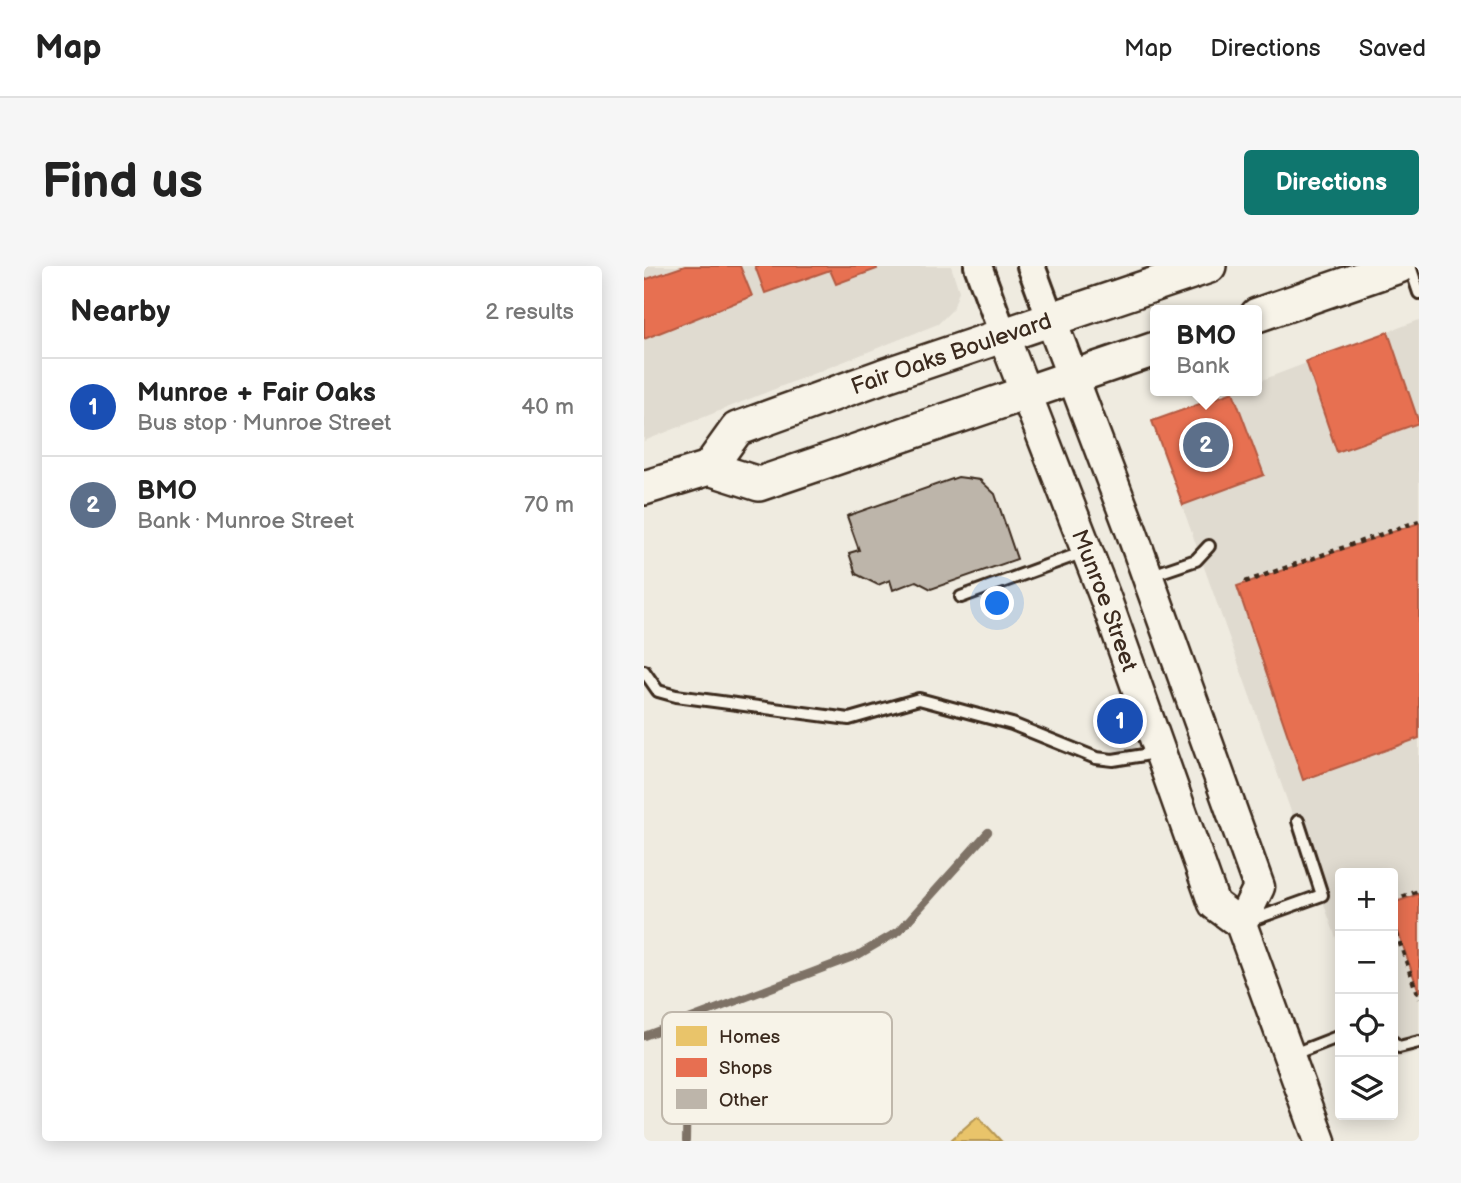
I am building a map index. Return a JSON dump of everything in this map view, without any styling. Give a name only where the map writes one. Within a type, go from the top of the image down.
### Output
[{"type":"main road","name":"Fair Oaks Boulevard","points":[[709,468],[737,429],[1209,266]]},
{"type":"main road","points":[[1262,313],[1399,266]]},
{"type":"main road","points":[[1051,320],[1259,887],[1241,924],[1320,1141]]},
{"type":"main road","name":"Munroe Street","points":[[1004,337],[1087,551],[1214,904],[1241,924]]},
{"type":"main road","points":[[644,488],[709,468],[759,484],[1150,351]]},
{"type":"street","name":"Munroe Street","points":[[978,266],[1004,337]]},
{"type":"street","points":[[1031,266],[1051,320]]},
{"type":"lane","points":[[1410,266],[1419,293]]},
{"type":"lane","points":[[1147,577],[1196,560],[1209,546]]},
{"type":"lane","points":[[961,597],[1087,551]]},
{"type":"lane","points":[[644,671],[658,691],[676,696],[849,719],[919,699],[1012,724],[1097,758],[1113,760],[1144,755],[1158,746]]},
{"type":"lane","points":[[1241,924],[1322,895],[1298,821]]},
{"type":"lane","points":[[1289,1056],[1335,1038]]},
{"type":"lane","points":[[1398,1046],[1419,1041]]},
{"type":"path","points":[[1245,582],[1419,521]]},
{"type":"path","points":[[1398,898],[1419,891]]},
{"type":"path","points":[[1396,931],[1419,999]]},
{"type":"shaded area","points":[[644,266],[951,266],[959,291],[953,309],[938,324],[644,441]]},
{"type":"shaded area","points":[[1419,320],[1419,1051],[1398,1058],[1398,868],[1335,868],[1335,935],[1152,421],[1221,396],[1262,396],[1262,380]]},
{"type":"building: Homes","points":[[978,1116],[1001,1141],[952,1139]]},
{"type":"building: Shops","points":[[685,266],[740,266],[752,296],[644,339],[644,280]]},
{"type":"building: Shops","points":[[755,266],[876,266],[877,269],[836,284],[830,270],[765,293]]},
{"type":"building: Shops","points":[[1388,332],[1419,423],[1337,452],[1306,361]]},
{"type":"building: Shops","points":[[1222,396],[1234,396],[1264,475],[1183,505],[1152,421]]},
{"type":"building: Shops","points":[[1419,523],[1419,738],[1303,780],[1237,586]]},
{"type":"building: Shops","points":[[1419,894],[1419,992],[1398,931],[1398,901]]},
{"type":"building: Other","points":[[958,477],[980,480],[995,494],[1017,559],[931,589],[916,581],[893,590],[890,580],[878,585],[856,574],[849,553],[859,550],[847,516]]},
{"type":"waterway","points":[[707,1012],[858,955],[899,931],[988,832]]},
{"type":"waterway","points":[[644,1036],[662,1029]]},
{"type":"waterway","points":[[686,1124],[686,1141]]},
{"type":"place","name":"BMO","points":[[1206,445]]},
{"type":"place","name":"Munroe + Fair Oaks","points":[[1120,721]]}]
